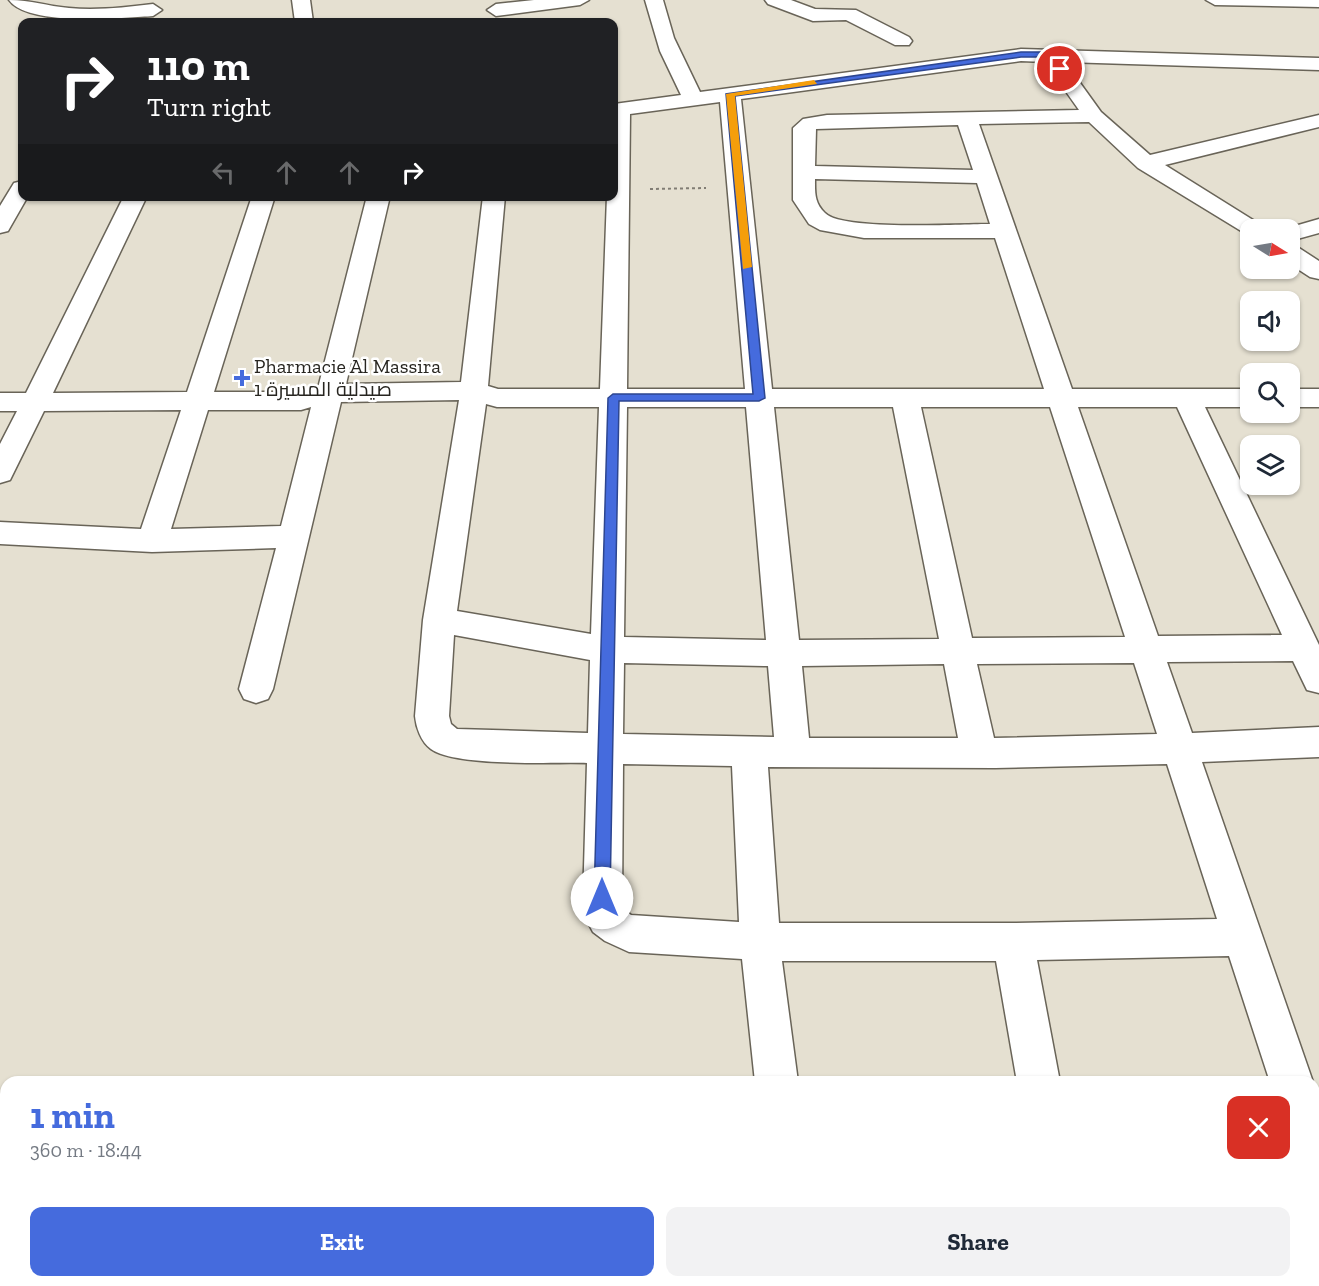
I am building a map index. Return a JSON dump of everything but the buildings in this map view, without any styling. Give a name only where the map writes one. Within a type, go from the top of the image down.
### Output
[{"type":"street","points":[[18,0],[56,14],[81,16],[153,11]]},
{"type":"street","points":[[301,0],[303,18]]},
{"type":"street","points":[[493,11],[580,0]]},
{"type":"street","points":[[654,0],[658,22],[670,57],[693,99]]},
{"type":"street","points":[[774,0],[813,15],[849,14],[902,41]]},
{"type":"street","points":[[1215,0],[1317,3]]},
{"type":"street","points":[[618,110],[973,59],[1049,54],[1319,64]]},
{"type":"street","points":[[1049,54],[1094,116],[1146,163],[1240,222]]},
{"type":"street","points":[[872,74],[878,121]]},
{"type":"street","points":[[730,94],[793,752]]},
{"type":"street","points":[[1005,231],[842,229],[817,219],[804,200],[806,172],[803,142],[806,125],[827,121],[1094,116]]},
{"type":"street","points":[[968,120],[1290,1076]]},
{"type":"street","points":[[1146,163],[1319,121]]},
{"type":"street","points":[[806,172],[987,177]]},
{"type":"street","points":[[0,182],[18,180]]},
{"type":"street","points":[[0,226],[18,195]]},
{"type":"street","points":[[0,473],[134,201]]},
{"type":"street","points":[[152,541],[262,201]]},
{"type":"street","points":[[256,689],[292,537],[319,401],[378,201]]},
{"type":"street","points":[[494,201],[481,398],[439,620],[432,716],[434,730],[440,738],[454,744],[793,752],[1180,750],[1319,742]]},
{"type":"street","points":[[618,201],[602,882],[603,914],[609,925],[629,933],[760,942],[1013,942],[1243,937]]},
{"type":"street","points":[[1300,231],[1319,226]]},
{"type":"street","points":[[1300,260],[1319,272]]},
{"type":"street","points":[[0,402],[481,398],[1240,398]]},
{"type":"street","points":[[905,398],[979,752]]},
{"type":"street","points":[[1188,398],[1319,680]]},
{"type":"street","points":[[1300,398],[1319,398]]},
{"type":"street","points":[[0,533],[152,541],[292,537]]},
{"type":"street","points":[[439,620],[607,650],[784,653],[1304,648]]},
{"type":"street","points":[[749,751],[760,942],[776,1076]]},
{"type":"street","points":[[1013,942],[1038,1076]]},
{"type":"path","points":[[618,189],[740,188]]},
{"type":"slow traffic","points":[[747,267],[730,94],[814,82]]},
{"type":"place","name":"Pharmacie Al Massira 1 صيدلية المسيرة","points":[[242,378]]},
{"type":"route","points":[[602,898],[613,398],[759,398],[730,94],[973,59],[1021,55],[1049,54],[1060,69]]}]
